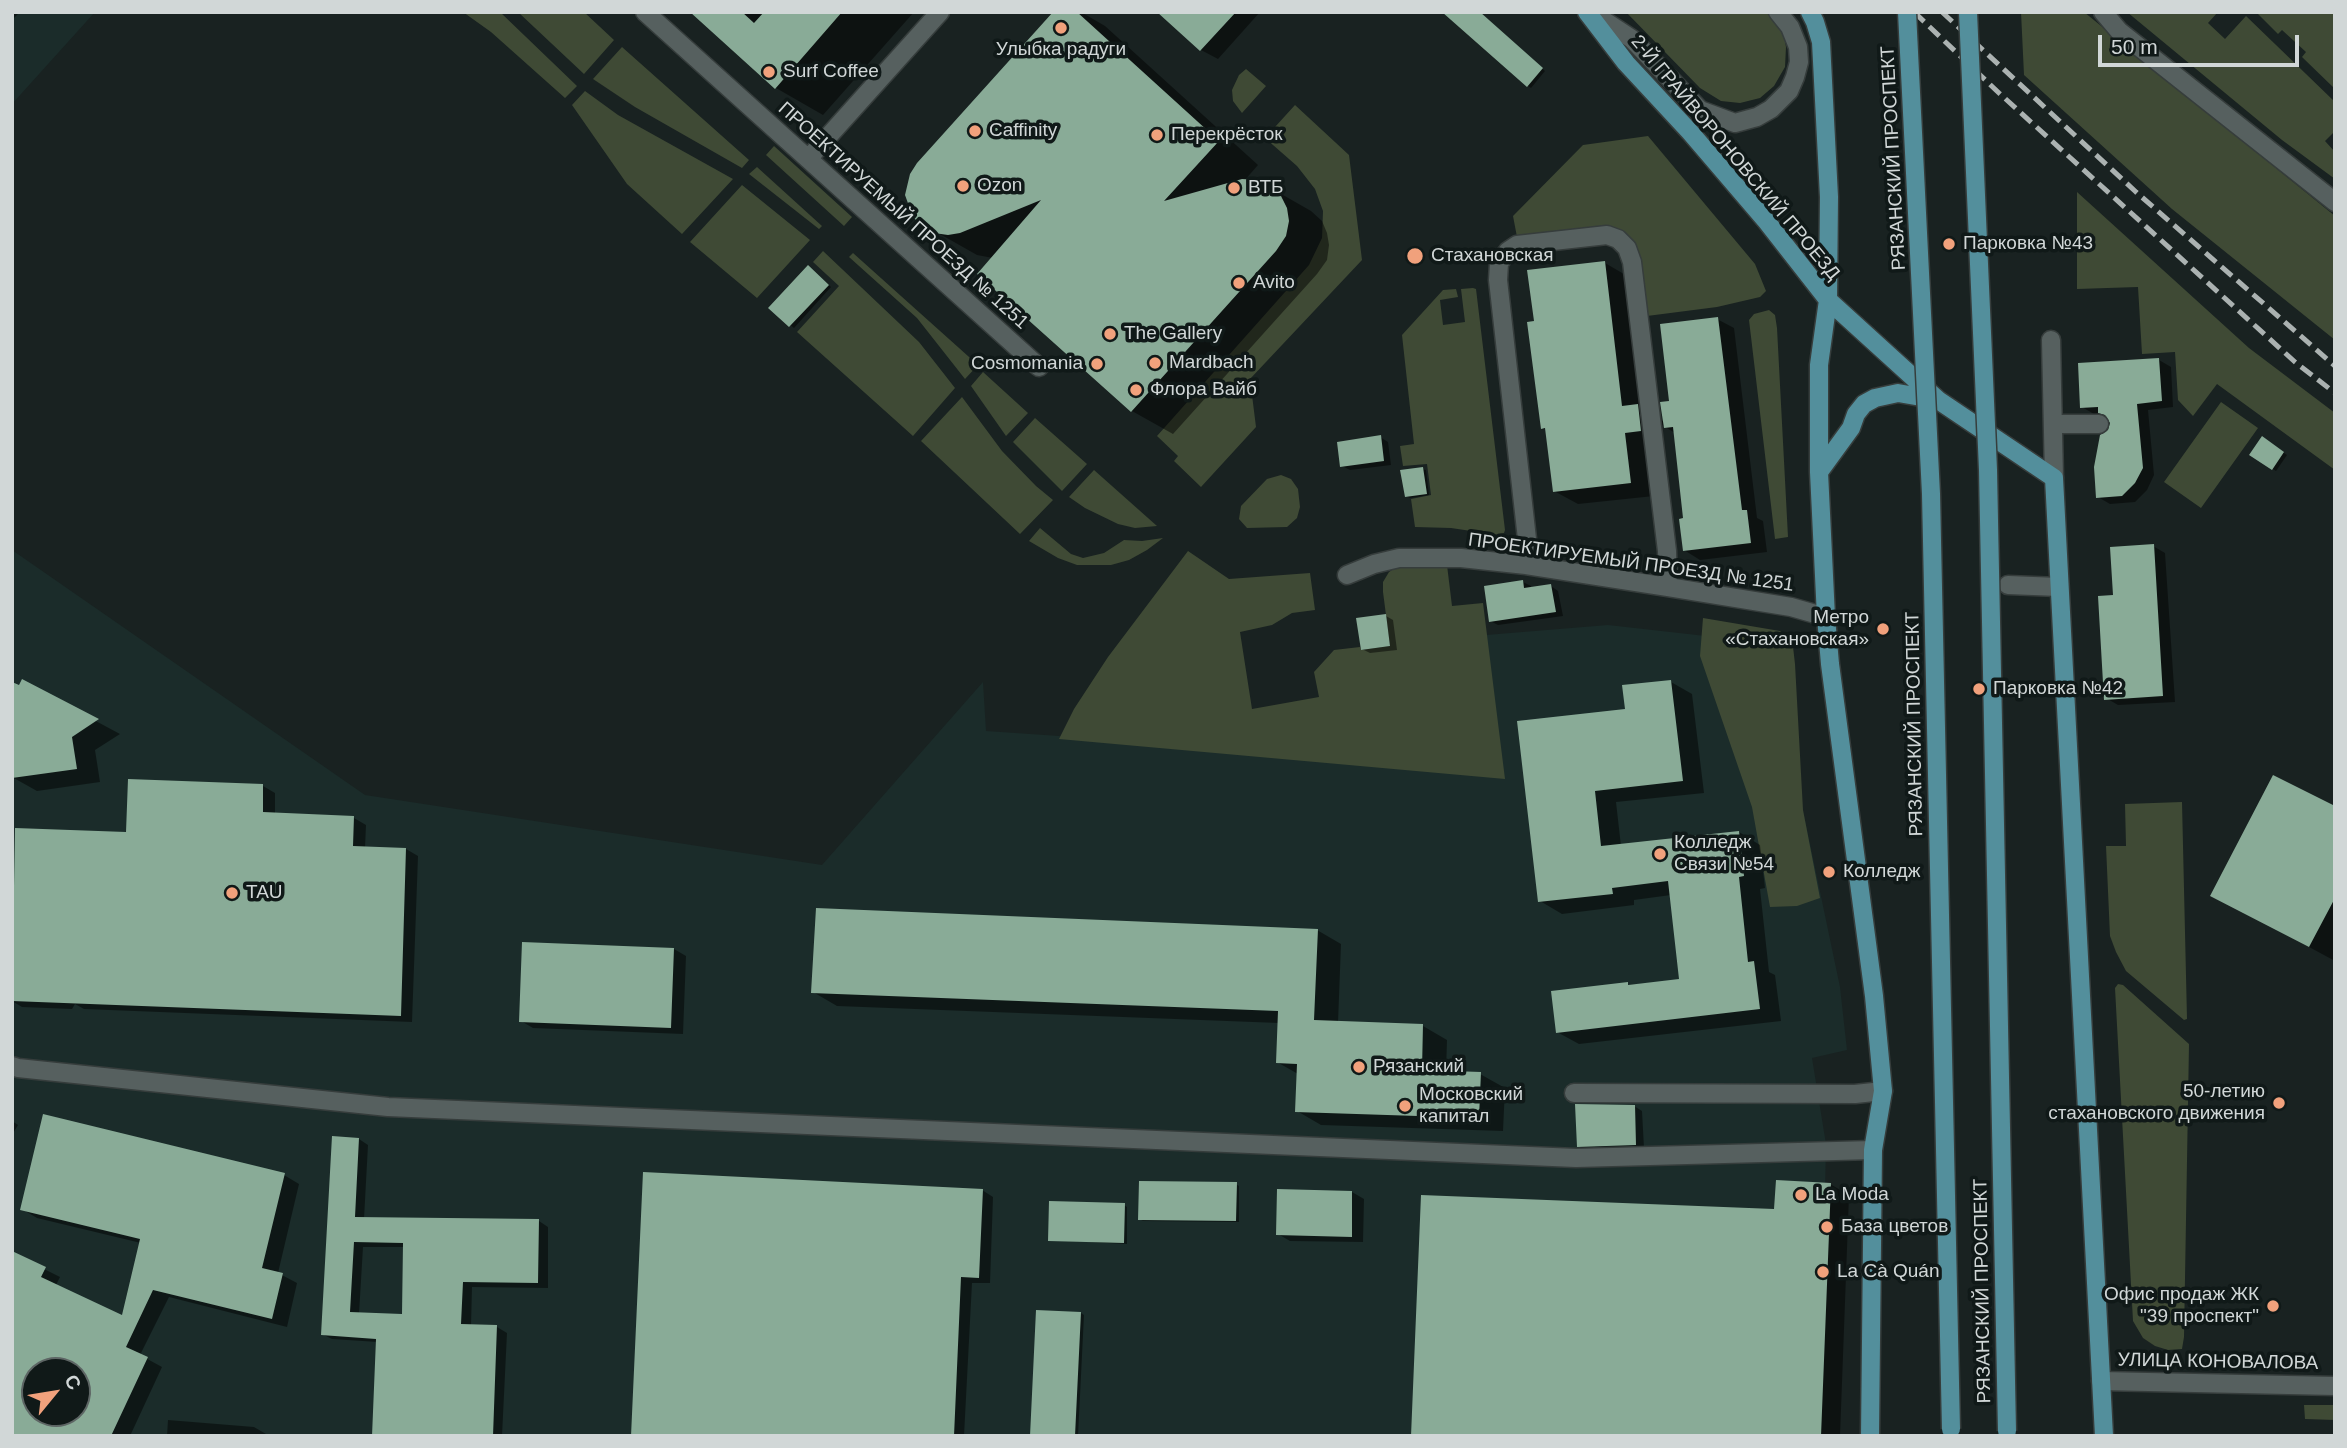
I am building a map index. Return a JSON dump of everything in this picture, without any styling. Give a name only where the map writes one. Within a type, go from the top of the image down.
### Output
[{"type":"main road","name":"2-Й ГРАЙВОРОНОВСКИЙ ПРОЕЗД","points":[[1589,12],[1626,63],[1690,132],[1828,300]]},
{"type":"main road","name":"2-Й ГРАЙВОРОНОВСКИЙ ПРОЕЗД","points":[[1810,12],[1821,42],[1824,77],[1829,197],[1828,300]]},
{"type":"main road","name":"РЯЗАНСКИЙ ПРОСПЕКТ","points":[[1908,12],[1931,494],[1951,1432]]},
{"type":"main road","name":"РЯЗАНСКИЙ ПРОСПЕКТ","points":[[1968,12],[1989,470],[2007,1434]]},
{"type":"main road","points":[[1828,300],[1938,400],[2054,478],[2104,1436]]},
{"type":"main road","points":[[1828,300],[1819,365],[1819,472],[1826,617],[1874,996],[1883,1091],[1873,1150],[1870,1436]]},
{"type":"main road","points":[[1819,472],[1851,428],[1856,414],[1864,404],[1875,398],[1898,393],[1938,400]]},
{"type":"street","name":"ПРОЕКТИРУЕМЫЙ ПРОЕЗД № 1251","points":[[645,12],[1039,367]]},
{"type":"street","points":[[808,159],[940,12]]},
{"type":"street","points":[[1589,12],[1632,39],[1700,110],[1725,121],[1735,122],[1757,117],[1771,109],[1789,90],[1795,78],[1799,62],[1798,47],[1790,27],[1779,12]]},
{"type":"street","points":[[2103,12],[2119,31],[2335,202]]},
{"type":"street","points":[[1526,565],[1527,539],[1498,279],[1499,263],[1508,251],[1517,245],[1607,235],[1618,239],[1627,248],[1632,262],[1667,551],[1668,587]]},
{"type":"street","points":[[2051,340],[2054,478]]},
{"type":"street","points":[[2053,424],[2099,424]]},
{"type":"street","name":"ПРОЕКТИРУЕМЫЙ ПРОЕЗД № 1251","points":[[1346,575],[1399,558],[1461,558],[1668,587],[1791,607],[1826,617]]},
{"type":"street","points":[[2008,585],[2059,587]]},
{"type":"street","points":[[12,1066],[402,1107],[1576,1158],[1873,1150]]},
{"type":"street","points":[[1574,1093],[1855,1094],[1883,1091]]},
{"type":"street","name":"УЛИЦА КОНОВАЛОВА","points":[[2101,1381],[2335,1386]]},
{"type":"shaded area","points":[[12,12],[95,12],[12,104]]},
{"type":"shaded area","points":[[12,550],[365,795],[822,865],[983,682],[986,731],[1498,766],[1486,635],[1608,625],[1786,645],[1796,777],[1840,987],[1847,1050],[1812,1058],[1826,1144],[1820,1436],[12,1436]]},
{"type":"green space","points":[[463,12],[500,12],[577,86],[565,98],[491,32]]},
{"type":"green space","points":[[518,12],[584,12],[614,40],[584,74]]},
{"type":"green space","points":[[1626,12],[1766,12],[1784,35],[1785,67],[1774,86],[1760,98],[1740,103],[1721,101],[1700,88]]},
{"type":"green space","points":[[2021,12],[2084,12],[2335,216],[2335,340],[2172,209],[2024,75]]},
{"type":"green space","points":[[2127,12],[2218,12],[2208,23],[2225,39],[2246,16],[2335,102],[2335,131],[2325,141],[2335,152],[2335,179],[2282,140]]},
{"type":"green space","points":[[2256,12],[2335,14],[2335,89],[2302,57],[2306,52],[2282,30],[2278,34]]},
{"type":"green space","points":[[622,47],[749,160],[742,168],[635,107],[593,79]]},
{"type":"green space","points":[[1246,69],[1266,86],[1242,113],[1233,101],[1232,90],[1239,75]]},
{"type":"green space","points":[[585,91],[618,115],[733,179],[682,234],[627,184],[572,105]]},
{"type":"green space","points":[[1295,105],[1349,155],[1362,260],[1250,379],[1256,427],[1201,487],[1174,461],[1178,456],[1157,436],[1309,265],[1322,238],[1323,211],[1315,189],[1297,166],[1265,138]]},
{"type":"green space","points":[[1648,136],[1755,264],[1766,291],[1760,297],[1717,307],[1647,316],[1635,244],[1620,230],[1608,226],[1517,237],[1513,216],[1583,145]]},
{"type":"green space","points":[[774,146],[852,217],[844,226],[766,155]]},
{"type":"green space","points":[[757,167],[822,226],[819,229],[749,174]]},
{"type":"green space","points":[[742,185],[810,240],[757,298],[690,242]]},
{"type":"green space","points":[[2077,192],[2249,348],[2335,413],[2335,470],[2217,384],[2193,416],[2178,400],[2175,352],[2142,354],[2138,287],[2077,289]]},
{"type":"green space","points":[[823,251],[919,342],[955,388],[913,436],[797,332],[839,286],[813,262]]},
{"type":"green space","points":[[853,253],[978,365],[965,379],[917,318],[849,257]]},
{"type":"green space","points":[[1456,289],[1458,297],[1440,300],[1443,325],[1465,322],[1461,289],[1476,289],[1505,530],[1498,535],[1451,528],[1415,527],[1411,499],[1431,495],[1427,464],[1403,466],[1400,446],[1414,444],[1402,335],[1443,290]]},
{"type":"green space","points":[[1769,310],[1775,315],[1777,328],[1788,537],[1775,539],[1749,320],[1754,314]]},
{"type":"green space","points":[[983,372],[1028,413],[1006,436],[971,386]]},
{"type":"green space","points":[[962,397],[1002,451],[1053,500],[1020,534],[921,441]]},
{"type":"green space","points":[[2221,402],[2258,428],[2201,508],[2164,482]]},
{"type":"green space","points":[[1035,418],[1087,464],[1062,491],[1013,442]]},
{"type":"green space","points":[[1094,470],[1157,526],[1135,528],[1118,524],[1069,497]]},
{"type":"green space","points":[[1281,475],[1291,479],[1298,489],[1300,507],[1297,518],[1287,527],[1247,528],[1239,519],[1241,506],[1267,479]]},
{"type":"green space","points":[[1040,528],[1071,554],[1083,558],[1104,553],[1124,540],[1163,538],[1129,560],[1111,565],[1077,565],[1058,558],[1029,541]]},
{"type":"green space","points":[[1188,551],[1229,579],[1310,573],[1315,610],[1292,613],[1272,625],[1240,632],[1252,709],[1319,697],[1314,672],[1334,650],[1390,646],[1383,592],[1383,582],[1389,572],[1398,566],[1447,565],[1452,606],[1483,603],[1505,779],[1059,739],[1074,709],[1108,657]]},
{"type":"green space","points":[[1703,618],[1780,631],[1792,638],[1803,810],[1820,898],[1797,906],[1770,907],[1752,807],[1700,656]]},
{"type":"green space","points":[[2182,802],[2187,1019],[2184,1020],[2126,971],[2116,952],[2110,936],[2106,846],[2126,846],[2125,804]]},
{"type":"green space","points":[[2118,984],[2123,985],[2189,1044],[2182,1349],[2168,1350],[2155,1346],[2143,1338],[2133,1321],[2115,988]]},
{"type":"green space","points":[[2304,1405],[2335,1405],[2335,1420],[2305,1419]]},
{"type":"building","points":[[690,12],[742,12],[754,23],[764,12],[842,12],[775,89]]},
{"type":"building","points":[[1053,12],[1077,12],[1219,141],[1164,201],[1242,179],[1258,180],[1270,185],[1281,196],[1287,208],[1289,221],[1286,236],[1276,251],[1131,412],[977,274],[1041,200],[960,233],[948,235],[934,233],[923,227],[913,217],[905,195],[910,174],[917,163]]},
{"type":"building","points":[[1157,12],[1236,12],[1200,51]]},
{"type":"building","points":[[1442,12],[1480,12],[1543,68],[1527,87]]},
{"type":"building","points":[[1605,261],[1622,406],[1638,404],[1641,431],[1625,433],[1631,483],[1553,492],[1545,428],[1541,429],[1527,322],[1534,321],[1527,270]]},
{"type":"building","points":[[808,265],[829,285],[789,327],[768,308]]},
{"type":"building","points":[[1718,317],[1742,510],[1747,510],[1751,543],[1683,551],[1679,519],[1683,518],[1673,427],[1664,428],[1660,402],[1669,401],[1660,324]]},
{"type":"building","points":[[2159,358],[2162,401],[2137,404],[2143,468],[2135,483],[2122,496],[2096,498],[2094,467],[2100,435],[2108,430],[2110,423],[2105,415],[2098,413],[2098,407],[2080,408],[2078,363]]},
{"type":"building","points":[[1381,435],[1384,461],[1340,467],[1337,442]]},
{"type":"building","points":[[2262,436],[2284,452],[2272,470],[2249,455]]},
{"type":"building","points":[[1423,467],[1427,494],[1405,497],[1400,470]]},
{"type":"building","points":[[2154,544],[2163,696],[2104,700],[2098,596],[2113,595],[2110,547]]},
{"type":"building","points":[[1523,580],[1524,588],[1551,584],[1556,612],[1489,622],[1484,586]]},
{"type":"building","points":[[1386,614],[1390,646],[1361,650],[1356,618]]},
{"type":"building","points":[[22,679],[99,719],[72,737],[77,769],[12,778],[12,682],[19,685]]},
{"type":"building","points":[[1671,680],[1683,781],[1595,791],[1601,846],[1739,831],[1744,876],[1739,877],[1748,962],[1754,961],[1760,1009],[1556,1033],[1551,991],[1679,979],[1668,881],[1612,888],[1613,894],[1538,902],[1517,721],[1625,709],[1622,685]]},
{"type":"building","points":[[2273,775],[2335,806],[2335,898],[2309,947],[2210,896]]},
{"type":"building","points":[[128,779],[263,784],[263,812],[354,816],[353,846],[406,848],[401,1016],[12,1001],[15,828],[126,832]]},
{"type":"building","points":[[816,908],[1318,929],[1314,1020],[1423,1024],[1422,1070],[1481,1072],[1479,1118],[1295,1112],[1297,1064],[1276,1063],[1278,1011],[811,993]]},
{"type":"building","points":[[522,942],[674,948],[671,1028],[519,1022]]},
{"type":"building","points":[[1575,1104],[1635,1105],[1636,1145],[1577,1147]]},
{"type":"building","points":[[43,1114],[285,1173],[262,1268],[283,1273],[272,1319],[153,1290],[126,1347],[148,1357],[111,1436],[12,1436],[12,1251],[46,1267],[41,1277],[122,1315],[140,1239],[20,1210]]},
{"type":"building","points":[[332,1136],[359,1138],[355,1217],[539,1219],[538,1283],[463,1282],[461,1324],[497,1325],[493,1436],[372,1436],[376,1339],[321,1335]],"holes":[[[354,1242],[403,1243],[402,1314],[350,1312]]]},
{"type":"building","points":[[643,1172],[983,1189],[979,1278],[961,1277],[954,1436],[631,1436]]},
{"type":"building","points":[[1776,1180],[1831,1183],[1821,1436],[1411,1436],[1421,1195],[1774,1209]]},
{"type":"building","points":[[1139,1181],[1237,1182],[1236,1221],[1138,1220]]},
{"type":"building","points":[[1277,1189],[1352,1191],[1352,1237],[1276,1235]]},
{"type":"building","points":[[1049,1201],[1125,1203],[1124,1243],[1048,1241]]},
{"type":"building","points":[[1036,1310],[1081,1312],[1075,1436],[1030,1436]]},
{"type":"railway","points":[[1914,12],[1999,93],[2295,362],[2335,393]]},
{"type":"railway","points":[[1942,12],[2136,192],[2335,366]]},
{"type":"place","name":"Улыбка радуги","points":[[1061,28]]},
{"type":"place","name":"Surf Coffee","points":[[769,72]]},
{"type":"place","name":"Caffinity","points":[[975,131]]},
{"type":"place","name":"Перекрёсток","points":[[1157,135]]},
{"type":"place","name":"Ozon","points":[[963,186]]},
{"type":"place","name":"ВТБ","points":[[1234,188]]},
{"type":"place","name":"Парковка №43","points":[[1949,244]]},
{"type":"place","name":"Стахановская","points":[[1415,256]]},
{"type":"place","name":"Avito","points":[[1239,283]]},
{"type":"place","name":"The Gallery","points":[[1110,334]]},
{"type":"place","name":"Mardbach","points":[[1155,363]]},
{"type":"place","name":"Cosmomania","points":[[1097,364]]},
{"type":"place","name":"Флора Вайб","points":[[1136,390]]},
{"type":"place","name":"Метро «Стахановская»","points":[[1883,629]]},
{"type":"place","name":"Парковка №42","points":[[1979,689]]},
{"type":"place","name":"Колледж Связи №54","points":[[1660,854]]},
{"type":"place","name":"Колледж","points":[[1829,872]]},
{"type":"place","name":"TAU","points":[[232,893]]},
{"type":"place","name":"Рязанский","points":[[1359,1067]]},
{"type":"place","name":"50-летию стахановского движения","points":[[2279,1103]]},
{"type":"place","name":"Московский капитал","points":[[1405,1106]]},
{"type":"place","name":"La Moda","points":[[1801,1195]]},
{"type":"place","name":"База цветов","points":[[1827,1227]]},
{"type":"place","name":"La Cà Quán","points":[[1823,1272]]},
{"type":"place","name":"Офис продаж ЖК \"39 проспект\"","points":[[2273,1306]]}]
